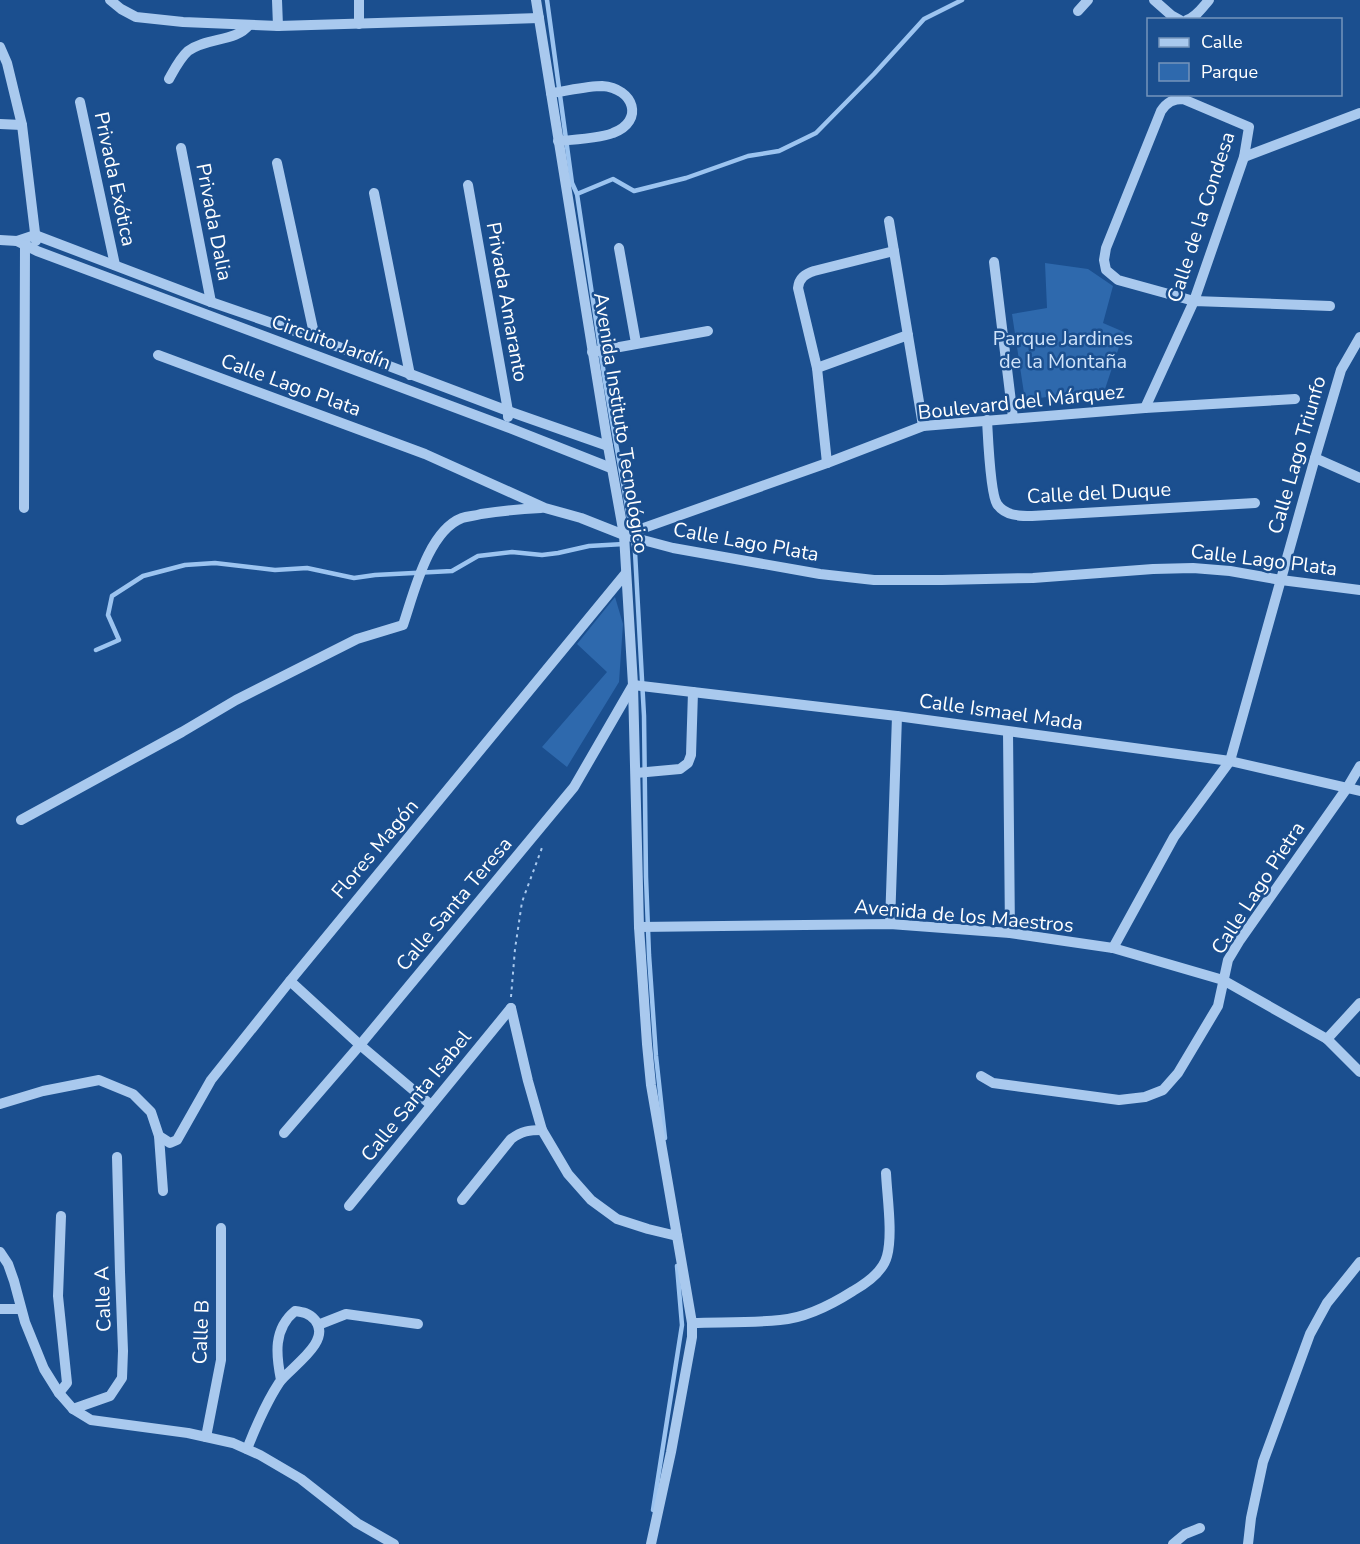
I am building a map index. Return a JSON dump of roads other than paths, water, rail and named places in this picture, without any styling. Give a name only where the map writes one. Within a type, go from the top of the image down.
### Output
[{"type":"street","points":[[110,0],[136,17],[249,25],[539,18]]},
{"type":"street","points":[[276,0],[278,26]]},
{"type":"street","points":[[359,0],[359,24]]},
{"type":"street","name":"Avenida Instituto Tecnológico","points":[[536,0],[611,468],[624,535],[633,685],[639,927],[647,1044],[651,1085],[692,1323],[692,1337],[671,1452],[651,1544]]},
{"type":"street","points":[[1078,11],[1088,0]]},
{"type":"street","points":[[1154,0],[1176,18]]},
{"type":"street","points":[[1191,18],[1209,0]]},
{"type":"street","points":[[169,79],[186,53],[206,42],[244,31],[249,25]]},
{"type":"street","points":[[0,47],[7,63],[22,125],[37,251]]},
{"type":"street","points":[[551,93],[601,86],[618,90],[626,95],[632,109],[630,119],[623,128],[613,134],[558,141]]},
{"type":"street","name":"Calle de la Condesa","points":[[1145,408],[1194,301],[1244,157],[1249,127],[1183,99],[1175,99],[1161,111],[1106,248],[1104,260],[1106,270],[1118,280],[1194,301]]},
{"type":"street","name":"Privada Exótica","points":[[80,102],[115,264]]},
{"type":"street","points":[[1244,157],[1360,113]]},
{"type":"street","points":[[0,124],[22,125]]},
{"type":"street","name":"Privada Dalia","points":[[181,148],[211,302]]},
{"type":"street","points":[[277,162],[315,338]]},
{"type":"street","name":"Privada Amaranto","points":[[468,184],[508,411],[507,427]]},
{"type":"street","points":[[374,193],[410,375]]},
{"type":"street","points":[[890,220],[923,426]]},
{"type":"street","name":"Circuito Jardín","points":[[21,243],[35,235],[211,302],[608,446]]},
{"type":"street","name":"Circuito Jardín","points":[[0,240],[21,243],[611,468]]},
{"type":"street","points":[[21,243],[24,508]]},
{"type":"street","points":[[619,248],[636,343]]},
{"type":"street","points":[[827,463],[817,368],[798,288],[801,279],[807,274],[894,251]]},
{"type":"street","points":[[994,262],[1013,418]]},
{"type":"street","points":[[1194,301],[1330,306]]},
{"type":"street","points":[[592,352],[708,331]]},
{"type":"street","points":[[817,368],[908,335]]},
{"type":"street","name":"Calle Lago Triunfo","points":[[1230,761],[1341,370],[1360,337]]},
{"type":"street","name":"Calle Lago Plata","points":[[158,355],[425,454],[544,508],[581,518],[624,535],[673,548],[820,574],[874,580],[1022,578],[1193,568],[1230,571],[1360,590]]},
{"type":"street","name":"Boulevard del Márquez","points":[[624,535],[827,463],[923,426],[1145,408],[1295,399]]},
{"type":"street","name":"Calle del Duque","points":[[987,420],[993,492],[998,505],[1006,512],[1017,516],[1255,503]]},
{"type":"street","points":[[1315,458],[1360,478]]},
{"type":"street","points":[[21,820],[183,732],[236,700],[357,639],[403,625],[418,579],[432,547],[443,532],[462,518],[518,509],[544,508]]},
{"type":"street","name":"Flores Magón","points":[[159,1136],[170,1143],[177,1140],[211,1080],[626,573]]},
{"type":"street","name":"Calle Ismael Mada","points":[[633,685],[897,716],[1230,761],[1360,791]]},
{"type":"street","name":"Calle Santa Teresa","points":[[284,1133],[574,787],[633,685]]},
{"type":"street","points":[[636,774],[680,769],[688,763],[692,755],[693,692]]},
{"type":"street","points":[[890,924],[897,716]]},
{"type":"street","points":[[1008,732],[1010,933]]},
{"type":"street","points":[[1113,948],[1174,837],[1230,761]]},
{"type":"street","name":"Calle Lago Pietra","points":[[981,1076],[993,1083],[1119,1100],[1145,1097],[1163,1090],[1178,1073],[1218,1006],[1228,960],[1240,940],[1360,766]]},
{"type":"street","name":"Avenida de los Maestros","points":[[639,927],[890,924],[1010,933],[1113,948],[1223,981],[1327,1039],[1360,1072]]},
{"type":"street","points":[[290,981],[360,1045],[431,1104]]},
{"type":"street","points":[[1327,1039],[1360,1002]]},
{"type":"street","name":"Calle Santa Isabel","points":[[350,1206],[511,1008],[542,1130]]},
{"type":"street","points":[[0,1104],[43,1091],[99,1080],[133,1094],[151,1112],[159,1136],[164,1191]]},
{"type":"street","points":[[462,1200],[511,1139],[528,1130],[542,1130],[568,1174],[591,1200],[617,1219],[677,1236]]},
{"type":"street","name":"Calle A","points":[[73,1409],[110,1396],[122,1378],[117,1157]]},
{"type":"street","points":[[692,1323],[782,1320],[807,1314],[837,1301],[864,1285],[880,1271],[887,1257],[889,1239],[886,1173]]},
{"type":"street","points":[[59,1393],[66,1383],[58,1296],[61,1216]]},
{"type":"street","name":"Calle B","points":[[206,1437],[221,1360],[221,1228]]},
{"type":"street","points":[[0,1252],[8,1264],[25,1322],[44,1368],[59,1393],[73,1409],[91,1420],[188,1432],[233,1443],[260,1455],[301,1479],[357,1523],[394,1544]]},
{"type":"street","points":[[1248,1544],[1263,1462],[1310,1334],[1328,1303],[1360,1262]]},
{"type":"street","points":[[0,1309],[21,1309]]},
{"type":"street","points":[[247,1449],[262,1414],[281,1380],[315,1344],[319,1333],[318,1325],[304,1312],[295,1311],[286,1318],[279,1335],[277,1358],[281,1380]]},
{"type":"street","points":[[318,1325],[346,1314],[418,1324]]},
{"type":"street","points":[[1173,1544],[1185,1534],[1200,1528]]},
{"type":"waterway","points":[[547,0],[572,183],[577,194],[605,381],[635,552],[644,716],[649,955],[656,1056],[665,1138]]},
{"type":"waterway","points":[[577,194],[613,179],[634,191],[686,178],[748,156],[779,151],[816,133],[924,19],[962,0]]},
{"type":"waterway","points":[[96,650],[119,640],[108,615],[112,596],[143,576],[185,565],[215,563],[275,570],[307,568],[354,578],[452,571],[478,556],[512,552],[542,555],[589,546],[624,544]]},
{"type":"waterway","points":[[653,1510],[682,1325],[677,1266]]},
{"type":"park label","name":"Parque Jardines de la Montaña","points":[[1063,350]]}]
